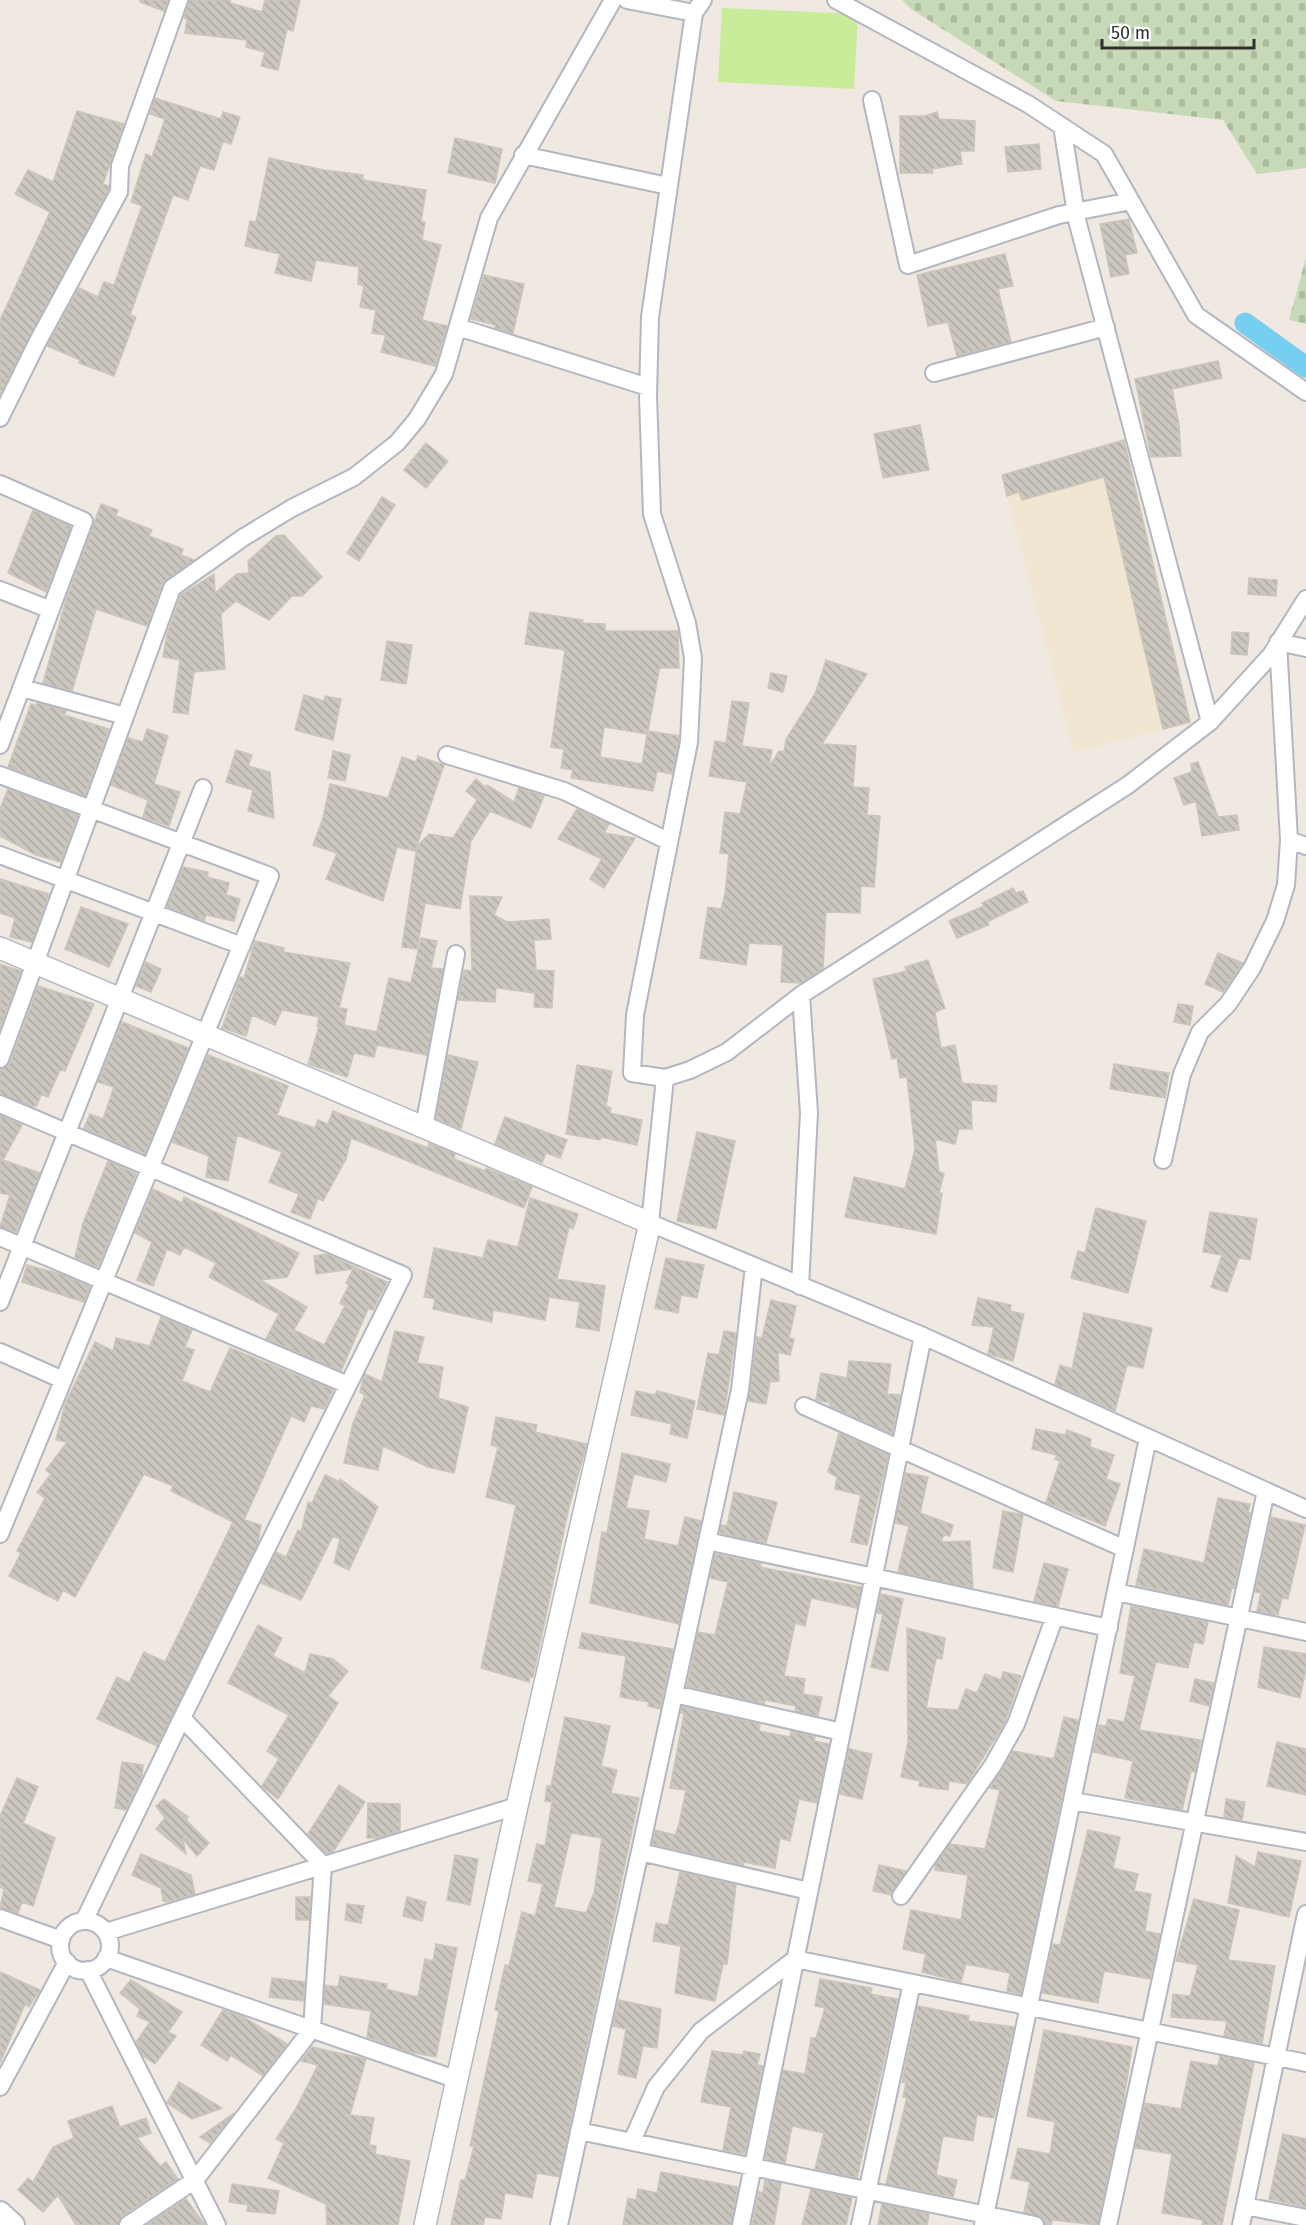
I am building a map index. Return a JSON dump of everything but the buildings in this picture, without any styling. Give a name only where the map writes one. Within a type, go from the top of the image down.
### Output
[{"type":"main road","points":[[0,2213],[13,2225]]},
{"type":"street","points":[[0,418],[37,343],[119,192],[120,166],[179,0]]},
{"type":"street","points":[[0,1059],[172,588],[244,537],[292,508],[354,477],[396,443],[432,397],[444,374],[489,218],[523,155],[606,17],[613,0]]},
{"type":"street","points":[[627,0],[699,7],[668,186],[650,317],[648,387],[652,514],[687,623],[693,658],[689,742],[635,1015],[632,1073],[664,1078],[690,1070],[727,1052],[801,995],[1128,785],[1210,722],[1271,655],[1306,599]]},
{"type":"street","points":[[836,0],[1028,104],[1104,154],[1196,315],[1306,392]]},
{"type":"street","points":[[872,100],[908,265],[1076,212],[1131,201]]},
{"type":"street","points":[[1062,126],[1076,212],[1210,722]]},
{"type":"street","points":[[523,155],[668,186]]},
{"type":"street","points":[[458,327],[648,387]]},
{"type":"street","points":[[934,373],[1106,327]]},
{"type":"street","points":[[0,484],[84,521],[0,745]]},
{"type":"street","points":[[0,590],[51,610]]},
{"type":"street","points":[[1278,642],[1306,648]]},
{"type":"street","points":[[1163,1160],[1182,1074],[1200,1032],[1228,1004],[1252,968],[1275,921],[1286,885],[1289,840],[1278,642]]},
{"type":"street","points":[[22,688],[125,716]]},
{"type":"street","points":[[447,755],[564,791],[668,841]]},
{"type":"street","points":[[0,775],[270,876],[0,1534]]},
{"type":"street","points":[[0,1302],[203,788]]},
{"type":"street","points":[[1289,840],[1306,846]]},
{"type":"street","points":[[0,855],[242,946]]},
{"type":"street","points":[[0,948],[922,1336],[1306,1509]]},
{"type":"street","points":[[424,1127],[456,954]]},
{"type":"street","points":[[801,995],[809,1113],[801,1286]]},
{"type":"street","points":[[425,2225],[517,1806],[650,1223],[664,1078]]},
{"type":"street","points":[[0,1104],[403,1275],[182,1718],[84,1921]]},
{"type":"street","points":[[0,1237],[348,1385]]},
{"type":"street","points":[[559,2225],[740,1390],[754,1266]]},
{"type":"street","points":[[741,2225],[922,1336]]},
{"type":"street","points":[[0,1352],[63,1380]]},
{"type":"street","points":[[804,1406],[1125,1549]]},
{"type":"street","points":[[984,2220],[1148,1438]]},
{"type":"street","points":[[1108,2225],[1266,1491]]},
{"type":"street","points":[[707,1541],[1109,1628]]},
{"type":"street","points":[[1116,1592],[1306,1632]]},
{"type":"street","points":[[901,1896],[993,1765],[1016,1724],[1055,1616]]},
{"type":"street","points":[[674,1694],[842,1732]]},
{"type":"street","points":[[128,2225],[195,2180],[312,2029],[323,1865],[182,1718]]},
{"type":"street","points":[[1073,1801],[1306,1842]]},
{"type":"street","points":[[106,1932],[517,1806]]},
{"type":"street","points":[[640,1852],[809,1891]]},
{"type":"street","points":[[1241,2225],[1306,1914]]},
{"type":"street","points":[[0,1918],[61,1940]]},
{"type":"street","points":[[84,1921],[100,1926],[106,1932],[110,1942],[106,1958],[101,1965],[88,1970],[79,1970],[67,1962],[60,1948],[61,1940],[70,1925],[84,1921]]},
{"type":"street","points":[[106,1958],[458,2080]]},
{"type":"street","points":[[632,2141],[657,2087],[701,2031],[795,1959],[1306,2063]]},
{"type":"street","points":[[0,2087],[67,1962]]},
{"type":"street","points":[[88,1970],[218,2225]]},
{"type":"street","points":[[860,2225],[912,1983]]},
{"type":"street","points":[[579,2131],[867,2190],[984,2220],[1035,2225]]},
{"type":"street","points":[[1245,2206],[1306,2218]]},
{"type":"shaded area","points":[[1125,440],[1190,722],[1074,753],[1002,475]]},
{"type":"green space","points":[[902,0],[1306,0],[1306,168],[1257,174],[1223,120],[1056,101],[911,9]]},
{"type":"green space","points":[[722,8],[858,14],[854,89],[718,82]]},
{"type":"green space","points":[[1306,258],[1306,324],[1289,320]]},
{"type":"waterway","points":[[1245,323],[1306,367]]}]
